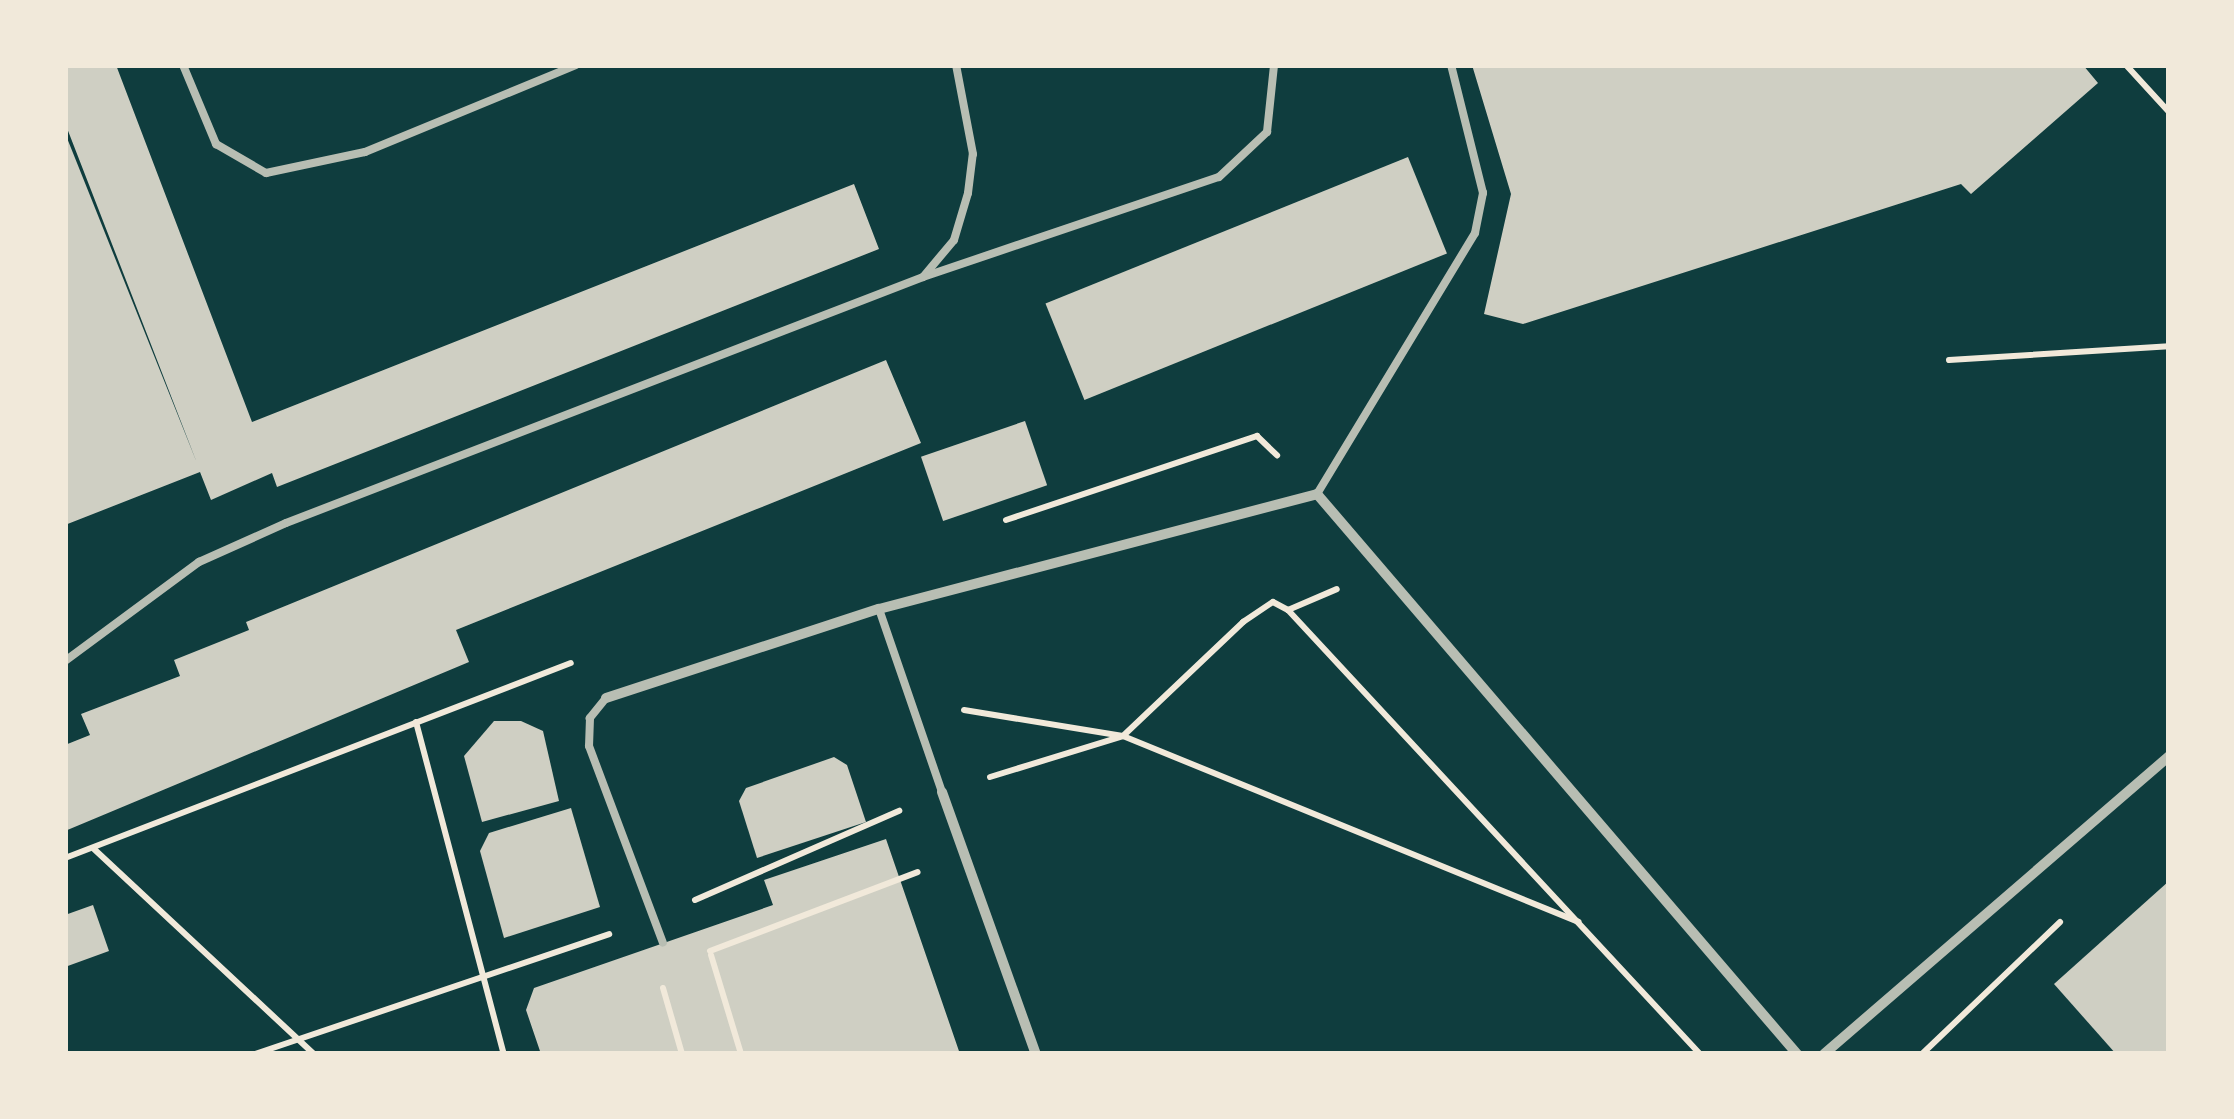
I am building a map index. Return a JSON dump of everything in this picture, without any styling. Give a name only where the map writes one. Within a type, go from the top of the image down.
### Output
[{"type":"street","points":[[606,698],[880,609],[1318,494],[1796,1054]]},
{"type":"street","points":[[1824,1054],[2169,756]]},
{"type":"street","points":[[942,792],[968,853],[1036,1054]]},
{"type":"lane","points":[[183,65],[216,144],[266,173],[365,152],[576,65]]},
{"type":"lane","points":[[923,277],[954,240],[968,192],[973,154],[956,65]]},
{"type":"lane","points":[[65,660],[199,562],[286,523],[923,277],[1219,177],[1267,132],[1274,65]]},
{"type":"lane","points":[[1318,494],[1475,233],[1483,192],[1451,65]]},
{"type":"lane","points":[[880,609],[942,792]]},
{"type":"lane","points":[[606,698],[590,718],[589,746],[662,943]]},
{"type":"path","points":[[2126,65],[2169,112]]},
{"type":"path","points":[[1949,360],[2169,346]]},
{"type":"path","points":[[1288,610],[1700,1054]]},
{"type":"path","points":[[914,702],[1123,736],[1584,925]]},
{"type":"path","points":[[416,721],[504,1054]]},
{"type":"path","points":[[94,848],[314,1054]]},
{"type":"path","points":[[725,944],[968,853]]},
{"type":"path","points":[[1922,1054],[2073,910]]},
{"type":"path","points":[[710,951],[741,1054]]},
{"type":"path","points":[[255,1054],[487,978]]},
{"type":"building","points":[[65,65],[116,65],[252,422],[854,184],[879,249],[277,487],[272,473],[211,500],[200,472],[65,525],[65,133],[197,463],[65,123]]},
{"type":"building","points":[[1472,65],[2083,65],[2098,83],[1971,194],[1961,184],[1523,324],[1484,314],[1511,194]]},
{"type":"building","points":[[1408,157],[1447,253],[1084,400],[1045,303]]},
{"type":"building","points":[[886,360],[921,443],[456,630],[469,662],[65,831],[65,745],[90,735],[81,714],[180,676],[174,660],[249,630],[246,622]]},
{"type":"building","points":[[1025,421],[1047,485],[943,521],[921,457]]},
{"type":"building","points":[[494,721],[521,721],[543,731],[559,801],[482,822],[464,756]]},
{"type":"building","points":[[834,757],[847,765],[866,822],[757,858],[739,801],[746,788]]},
{"type":"building","points":[[571,808],[600,907],[504,938],[480,851],[489,833]]},
{"type":"building","points":[[886,839],[960,1054],[541,1054],[526,1010],[534,988],[773,905],[764,880]]},
{"type":"building","points":[[2169,881],[2169,1054],[2116,1054],[2054,984]]},
{"type":"building","points":[[93,905],[109,951],[65,967],[65,915]]}]
